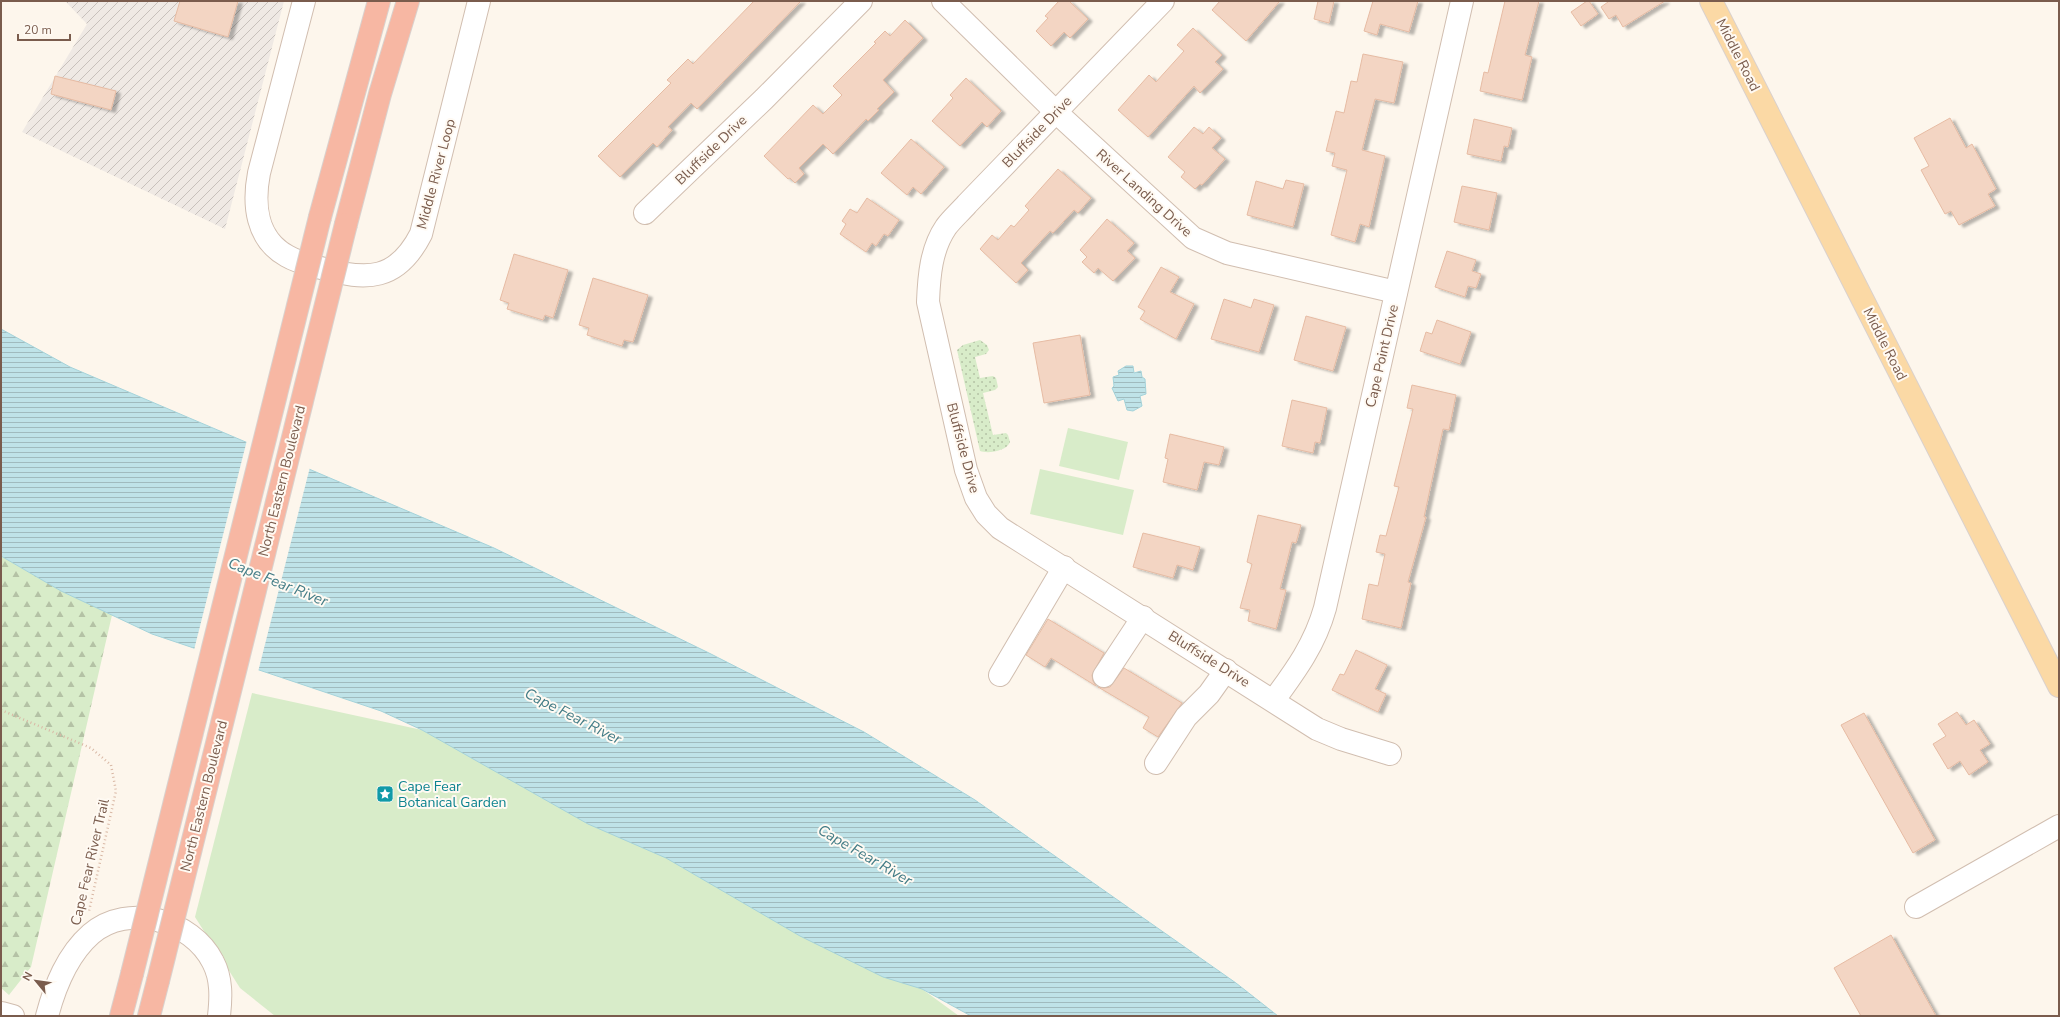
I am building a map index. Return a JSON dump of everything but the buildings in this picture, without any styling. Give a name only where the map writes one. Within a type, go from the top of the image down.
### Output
[{"type":"highway","name":"North Eastern Boulevard","points":[[121,1016],[320,217],[379,1]]},
{"type":"highway","name":"North Eastern Boulevard","points":[[149,1016],[346,224],[380,94],[408,1]]},
{"type":"main road","name":"Middle Road","points":[[1711,1],[2059,686]]},
{"type":"street","name":"Middle River Loop","points":[[304,1],[259,173],[255,192],[256,212],[265,235],[278,250],[287,256],[341,274],[363,277],[379,274],[398,264],[410,253],[421,234],[479,1]]},
{"type":"street","name":"Bluffside Drive","points":[[645,213],[764,99],[861,1]]},
{"type":"street","name":"River Landing Drive","points":[[943,1],[1057,113],[1192,238],[1227,253],[1396,292]]},
{"type":"street","name":"Bluffside Drive","points":[[1163,1],[946,227],[934,255],[929,276],[928,302],[966,470],[976,498],[986,514],[1000,528],[1317,728],[1341,740],[1390,754]]},
{"type":"street","name":"Cape Point Drive","points":[[1274,700],[1308,650],[1322,619],[1462,1]]},
{"type":"street","points":[[1000,675],[1064,567]]},
{"type":"street","points":[[1104,676],[1143,617]]},
{"type":"street","points":[[1156,763],[1186,717],[1209,694],[1226,670]]},
{"type":"street","points":[[1916,907],[2059,826]]},
{"type":"street","points":[[47,1016],[64,969],[82,943],[92,933],[105,926],[130,918],[142,918],[168,923],[180,929],[190,935],[208,953],[214,963],[220,984],[219,1016]]},
{"type":"path","name":"Cape Fear River Trail","points":[[1,710],[91,748],[112,765],[116,791],[88,913]]},
{"type":"shaded area","points":[[65,1],[284,1],[225,229],[22,132],[87,24]]},
{"type":"green space","points":[[980,340],[987,345],[989,350],[986,354],[975,357],[980,378],[993,376],[996,378],[998,387],[995,390],[983,393],[993,435],[1006,433],[1010,442],[1005,448],[992,452],[980,451],[957,350],[963,345]]},
{"type":"green space","points":[[1068,428],[1128,442],[1119,480],[1059,466]]},
{"type":"green space","points":[[1040,469],[1134,490],[1123,535],[1030,514]]},
{"type":"green space","points":[[1,556],[61,591],[112,615],[31,967],[9,995],[1,988]]},
{"type":"green space","name":"Cape Fear Botanical Garden","points":[[252,693],[422,730],[922,989],[959,1016],[275,1016],[240,988],[195,917]]},
{"type":"water","name":"Cape Fear River","points":[[1,329],[70,367],[494,548],[709,653],[864,732],[975,800],[1236,983],[1278,1016],[971,1016],[922,989],[883,977],[800,936],[666,858],[588,824],[422,730],[381,711],[152,634],[61,591],[1,556]]},
{"type":"water","points":[[1126,366],[1133,366],[1134,373],[1141,371],[1142,377],[1145,379],[1146,394],[1140,396],[1142,406],[1133,411],[1127,410],[1124,399],[1118,401],[1112,388],[1114,386],[1113,377],[1119,375],[1118,371]]},
{"type":"pier","points":[[247,440],[310,467],[258,672],[194,650]]},
{"type":"place","name":"Cape Fear Botanical Garden","points":[[385,794]]}]
